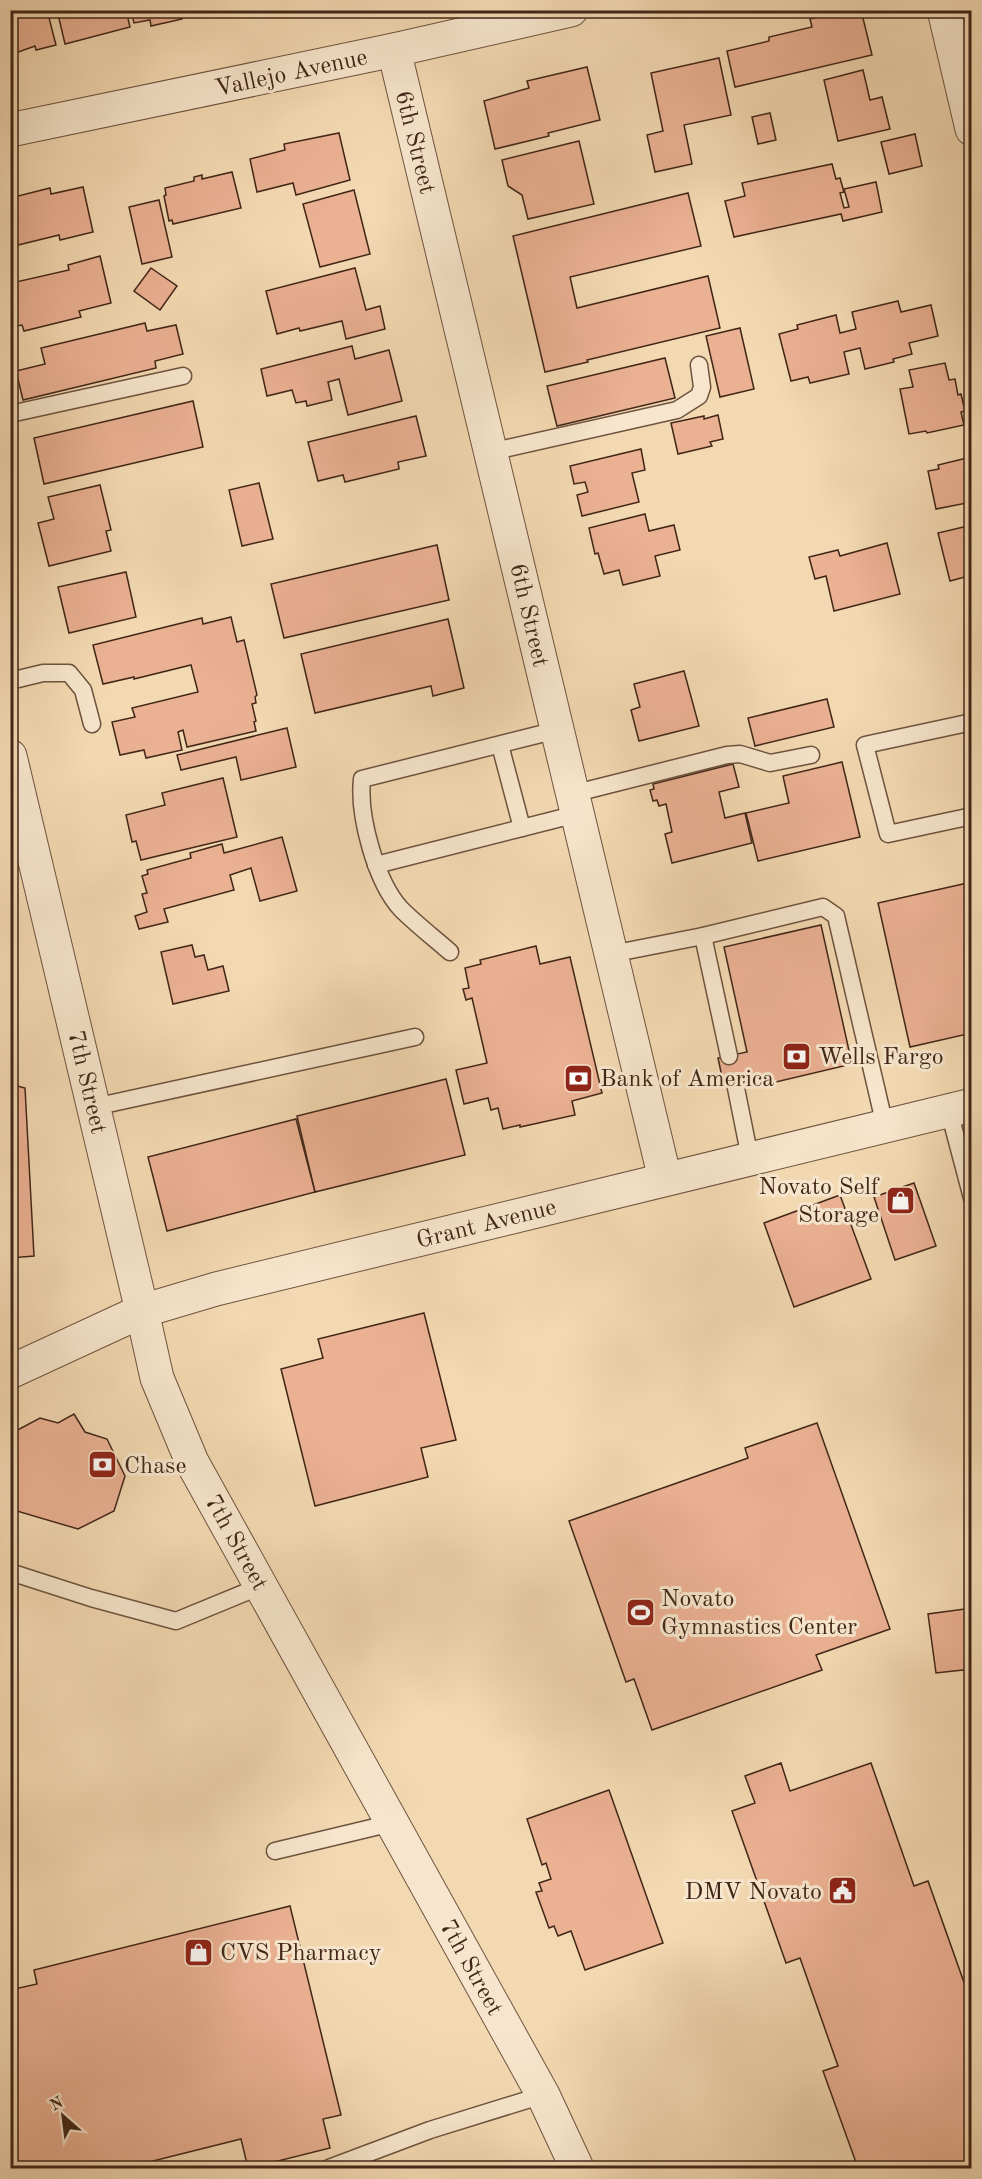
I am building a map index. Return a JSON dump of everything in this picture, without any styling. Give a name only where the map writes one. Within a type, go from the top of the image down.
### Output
[{"type":"street","name":"Vallejo Avenue","points":[[10,130],[394,50],[571,10]]},
{"type":"street","points":[[944,10],[972,129]]},
{"type":"street","name":"6th Street","points":[[394,50],[665,1179]]},
{"type":"street","name":"7th Street","points":[[10,756],[15,793],[94,1107],[157,1378],[192,1462],[543,2095],[577,2169]]},
{"type":"street","name":"Grant Avenue","points":[[10,1372],[142,1311],[216,1289],[960,1108]]},
{"type":"lane","points":[[490,452],[677,410],[699,396],[702,387],[699,365]]},
{"type":"lane","points":[[10,414],[183,376]]},
{"type":"lane","points":[[10,681],[43,673],[60,671],[69,673],[83,690],[92,723]]},
{"type":"lane","points":[[972,722],[865,745],[888,834],[972,816]]},
{"type":"lane","points":[[450,952],[400,908],[376,865],[362,808],[362,779],[557,730]]},
{"type":"lane","points":[[500,745],[522,828]]},
{"type":"lane","points":[[376,865],[522,828],[575,804],[728,755],[740,754],[770,763],[811,755]]},
{"type":"lane","points":[[611,954],[703,936],[823,907],[836,916],[885,1126]]},
{"type":"lane","points":[[703,936],[729,1056]]},
{"type":"lane","points":[[94,1107],[415,1037]]},
{"type":"lane","points":[[735,1083],[750,1158]]},
{"type":"lane","points":[[960,1108],[972,1198]]},
{"type":"lane","points":[[10,1572],[91,1598],[176,1621],[261,1586]]},
{"type":"lane","points":[[274,1851],[392,1823]]},
{"type":"lane","points":[[329,2169],[430,2130],[543,2095]]},
{"type":"building","points":[[10,10],[47,10],[56,45],[36,50],[35,46],[10,55]]},
{"type":"building","points":[[57,10],[126,10],[130,27],[65,44]]},
{"type":"building","points":[[131,10],[191,10],[180,13],[182,19],[151,26],[150,20],[134,23]]},
{"type":"building","points":[[850,10],[850,12],[861,10],[872,55],[735,87],[727,51],[769,41],[769,37],[812,27],[810,19]]},
{"type":"building","points":[[719,58],[731,115],[684,125],[692,164],[655,172],[647,135],[663,131],[651,73]]},
{"type":"building","points":[[587,67],[600,120],[548,133],[549,136],[495,149],[484,101],[529,88],[527,81]]},
{"type":"building","points":[[863,70],[870,100],[882,97],[890,129],[838,141],[824,80]]},
{"type":"building","points":[[770,113],[776,140],[758,144],[752,117]]},
{"type":"building","points":[[339,133],[350,180],[296,195],[293,183],[257,192],[250,159],[285,150],[284,144]]},
{"type":"building","points":[[915,134],[922,166],[889,174],[881,142]]},
{"type":"building","points":[[579,141],[594,204],[528,219],[522,195],[508,186],[502,160]]},
{"type":"building","points":[[832,164],[836,179],[840,178],[844,192],[840,193],[844,208],[849,207],[844,189],[876,182],[882,212],[843,221],[841,214],[734,237],[725,201],[745,196],[742,183]]},
{"type":"building","points":[[232,172],[241,208],[173,224],[172,220],[169,221],[164,196],[166,195],[165,188],[194,181],[194,177],[202,175],[202,179]]},
{"type":"building","points":[[83,187],[93,232],[60,240],[59,235],[10,247],[10,198],[50,188],[51,194]]},
{"type":"building","points":[[354,190],[370,254],[320,267],[303,204]]},
{"type":"building","points":[[688,193],[701,246],[570,277],[577,308],[708,276],[720,328],[545,372],[513,236]]},
{"type":"building","points":[[159,200],[172,257],[142,264],[129,207]]},
{"type":"building","points":[[100,256],[111,303],[79,311],[81,317],[24,331],[22,325],[10,327],[10,278],[12,283],[69,270],[68,265]]},
{"type":"building","points":[[151,268],[177,286],[160,310],[134,291]]},
{"type":"building","points":[[355,268],[366,310],[380,306],[385,329],[346,339],[342,321],[277,334],[266,291]]},
{"type":"building","points":[[898,301],[901,312],[931,305],[938,336],[909,343],[912,354],[893,359],[894,362],[865,369],[860,348],[844,352],[849,374],[810,383],[808,377],[791,381],[779,334],[798,329],[797,325],[836,315],[840,333],[856,329],[852,312]]},
{"type":"building","points":[[145,323],[147,331],[176,325],[183,354],[155,361],[156,368],[23,400],[16,371],[45,364],[41,348]]},
{"type":"building","points":[[740,328],[754,389],[720,397],[706,336]]},
{"type":"building","points":[[352,346],[355,359],[389,350],[402,401],[348,415],[339,379],[328,382],[332,400],[307,406],[306,401],[296,403],[292,390],[267,396],[261,369]]},
{"type":"building","points":[[665,358],[675,398],[557,426],[547,386]]},
{"type":"building","points":[[945,363],[949,380],[955,379],[958,395],[961,394],[965,411],[961,412],[964,425],[927,433],[926,431],[909,434],[900,389],[913,387],[909,370]]},
{"type":"building","points":[[193,401],[203,447],[44,484],[34,438]]},
{"type":"building","points":[[718,415],[723,439],[710,442],[712,446],[678,454],[671,423]]},
{"type":"building","points":[[416,416],[426,456],[398,462],[399,469],[345,482],[343,475],[318,481],[308,442]]},
{"type":"building","points":[[641,449],[645,470],[632,473],[639,502],[582,516],[577,495],[588,492],[585,482],[574,484],[570,466]]},
{"type":"building","points":[[971,457],[972,502],[936,509],[928,471],[939,469],[938,465]]},
{"type":"building","points":[[259,483],[273,539],[242,546],[229,490]]},
{"type":"building","points":[[100,485],[111,530],[106,531],[111,551],[49,566],[38,523],[54,519],[48,497]]},
{"type":"building","points":[[645,514],[649,531],[674,525],[680,550],[655,556],[660,576],[623,585],[619,570],[604,574],[598,553],[595,554],[589,528]]},
{"type":"building","points":[[972,525],[972,575],[950,581],[938,533]]},
{"type":"building","points":[[887,543],[900,594],[834,611],[826,576],[815,579],[809,557],[838,550],[840,556]]},
{"type":"building","points":[[437,545],[449,600],[284,638],[271,584]]},
{"type":"building","points":[[126,572],[136,617],[69,633],[58,587]]},
{"type":"building","points":[[231,617],[237,642],[244,640],[257,695],[256,703],[252,704],[256,731],[187,747],[183,730],[178,732],[182,750],[146,758],[144,750],[120,755],[112,722],[135,717],[132,708],[198,692],[191,665],[103,684],[93,645],[202,618],[203,624]]},
{"type":"building","points":[[448,619],[464,688],[433,696],[431,686],[315,713],[301,654]]},
{"type":"building","points":[[684,671],[699,726],[639,741],[631,710],[640,707],[634,684]]},
{"type":"building","points":[[827,699],[834,727],[755,746],[748,718]]},
{"type":"building","points":[[287,728],[296,767],[241,780],[236,757],[181,770],[177,755]]},
{"type":"building","points":[[842,762],[860,837],[758,861],[746,813],[789,803],[783,776]]},
{"type":"building","points":[[733,764],[739,787],[719,792],[725,818],[745,813],[752,843],[672,863],[665,834],[672,832],[666,804],[659,806],[657,800],[653,801],[650,790],[654,789],[653,784]]},
{"type":"building","points":[[223,778],[237,837],[141,860],[136,841],[132,842],[126,815],[165,805],[162,793]]},
{"type":"building","points":[[282,837],[297,891],[260,901],[251,868],[230,875],[234,890],[164,909],[168,922],[139,929],[135,916],[147,912],[142,894],[147,893],[142,876],[148,874],[147,870],[191,858],[190,853],[222,844],[224,853]]},
{"type":"building","points":[[972,882],[972,1033],[910,1047],[878,903]]},
{"type":"building","points":[[821,925],[852,1064],[755,1087],[753,1079],[724,1086],[718,1058],[747,1052],[724,947]]},
{"type":"building","points":[[192,945],[195,957],[204,955],[208,970],[223,966],[229,991],[173,1004],[161,952]]},
{"type":"building","points":[[536,946],[540,964],[570,957],[602,1093],[572,1101],[575,1115],[503,1129],[498,1108],[491,1110],[488,1098],[464,1104],[456,1070],[487,1063],[472,998],[466,1000],[463,989],[469,988],[465,968],[481,964],[480,960]]},
{"type":"building","points":[[446,1079],[465,1155],[315,1192],[297,1116]]},
{"type":"building","points":[[10,1084],[25,1088],[34,1256],[10,1258]]},
{"type":"building","points":[[296,1119],[315,1192],[167,1231],[148,1157]]},
{"type":"building","points":[[914,1183],[936,1246],[895,1260],[874,1197]]},
{"type":"building","points":[[840,1195],[871,1279],[794,1307],[764,1223]]},
{"type":"building","points":[[424,1313],[456,1440],[421,1448],[428,1477],[315,1506],[281,1369],[323,1358],[318,1339]]},
{"type":"building","points":[[74,1414],[85,1432],[107,1439],[125,1476],[114,1511],[78,1529],[10,1509],[10,1434],[40,1418],[58,1423]]},
{"type":"building","points":[[817,1423],[890,1629],[816,1655],[822,1670],[652,1730],[634,1679],[626,1682],[569,1521],[748,1458],[745,1448]]},
{"type":"building","points":[[972,1608],[972,1669],[936,1673],[928,1614]]},
{"type":"building","points":[[781,1763],[790,1791],[871,1763],[914,1886],[928,1881],[972,2005],[972,2168],[858,2168],[823,2071],[838,2066],[800,1958],[786,1963],[732,1811],[755,1803],[745,1776]]},
{"type":"building","points":[[609,1790],[663,1943],[585,1970],[571,1931],[558,1936],[554,1926],[549,1928],[536,1892],[542,1891],[539,1883],[551,1879],[546,1863],[542,1865],[527,1819]]},
{"type":"building","points":[[290,1906],[341,2115],[323,2119],[330,2148],[250,2168],[248,2168],[241,2139],[125,2168],[10,2168],[10,1990],[37,1984],[34,1970]]},
{"type":"place","name":"Wells Fargo","points":[[797,1056]]},
{"type":"place","name":"Bank of America","points":[[579,1078]]},
{"type":"place","name":"Novato Self Storage","points":[[900,1200]]},
{"type":"place","name":"Chase","points":[[103,1465]]},
{"type":"place","name":"Novato Gymnastics Center","points":[[640,1612]]},
{"type":"place","name":"DMV Novato","points":[[843,1891]]},
{"type":"place","name":"CVS Pharmacy","points":[[199,1952]]}]
